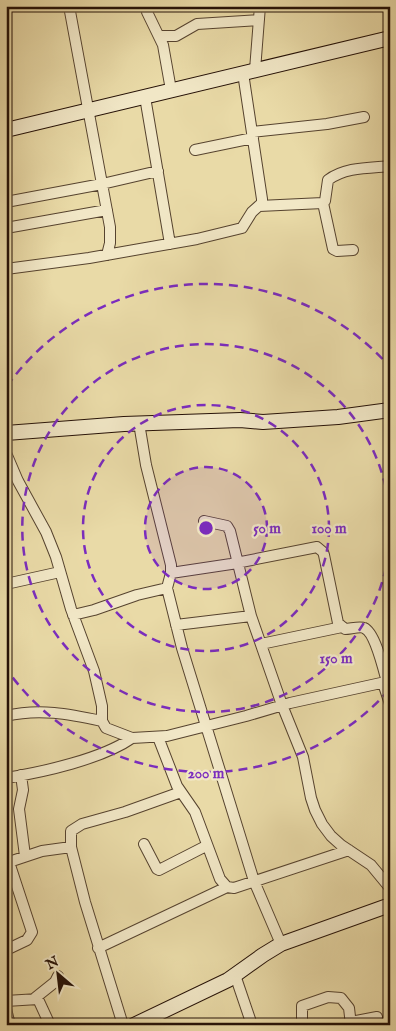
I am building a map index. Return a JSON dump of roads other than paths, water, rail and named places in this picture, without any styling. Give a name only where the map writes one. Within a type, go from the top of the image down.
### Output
[{"type":"street","points":[[69,6],[110,227],[110,243],[107,254]]},
{"type":"street","points":[[148,6],[147,12],[163,45],[171,90]]},
{"type":"street","points":[[6,269],[170,244],[237,230],[245,225],[262,199],[252,135],[249,72],[260,6]]},
{"type":"street","points":[[160,36],[176,36],[197,24],[259,20]]},
{"type":"street","points":[[6,130],[390,38]]},
{"type":"street","points":[[145,97],[170,244]]},
{"type":"street","points":[[195,150],[252,135],[364,117]]},
{"type":"street","points":[[353,250],[337,251],[333,249],[323,203],[325,201],[328,180],[336,174],[353,170],[390,166]]},
{"type":"street","points":[[6,202],[102,184],[158,171]]},
{"type":"street","points":[[259,206],[323,203]]},
{"type":"street","points":[[6,228],[106,210]]},
{"type":"street","points":[[6,433],[139,424],[240,420],[263,422],[338,417],[390,410]]},
{"type":"street","points":[[139,424],[146,465],[169,557],[171,573],[167,588],[176,625],[254,881],[281,944]]},
{"type":"street","points":[[6,454],[18,481],[46,532],[73,615],[94,671],[102,706],[102,721],[106,728],[132,738],[167,736],[282,705],[386,682]]},
{"type":"street","points":[[204,520],[227,526],[230,531],[251,616],[282,705],[303,757],[311,798],[322,824],[341,846],[370,865],[390,888]]},
{"type":"street","points":[[171,573],[238,563],[316,548],[320,549],[324,555],[338,623],[345,629],[367,629],[374,639],[390,704]]},
{"type":"street","points":[[6,584],[60,572]]},
{"type":"street","points":[[73,615],[101,608],[137,595],[167,588]]},
{"type":"street","points":[[176,625],[251,616]]},
{"type":"street","points":[[261,644],[342,627]]},
{"type":"street","points":[[6,716],[34,712],[51,712],[102,721]]},
{"type":"street","points":[[158,737],[173,778],[195,812],[220,880],[227,887]]},
{"type":"street","points":[[6,778],[100,754],[118,748],[132,738]]},
{"type":"street","points":[[21,775],[24,790],[19,809],[25,856]]},
{"type":"street","points":[[123,1025],[98,948],[71,847],[71,831],[76,827],[181,792]]},
{"type":"street","points":[[144,844],[159,870],[206,846]]},
{"type":"street","points":[[6,950],[27,940],[32,932],[7,863],[25,856],[71,847]]},
{"type":"street","points":[[98,948],[227,887],[234,888],[349,850]]},
{"type":"street","points":[[139,1024],[228,980],[281,944],[390,905]]},
{"type":"street","points":[[235,974],[252,1025]]},
{"type":"street","points":[[6,1001],[34,998],[56,982],[58,976]]},
{"type":"street","points":[[302,1025],[302,1006],[328,997],[341,998],[349,1008],[351,1023],[377,1017]]},
{"type":"street","points":[[34,998],[40,1001],[50,1025]]},
{"type":"street","points":[[6,1009],[10,1025]]}]
